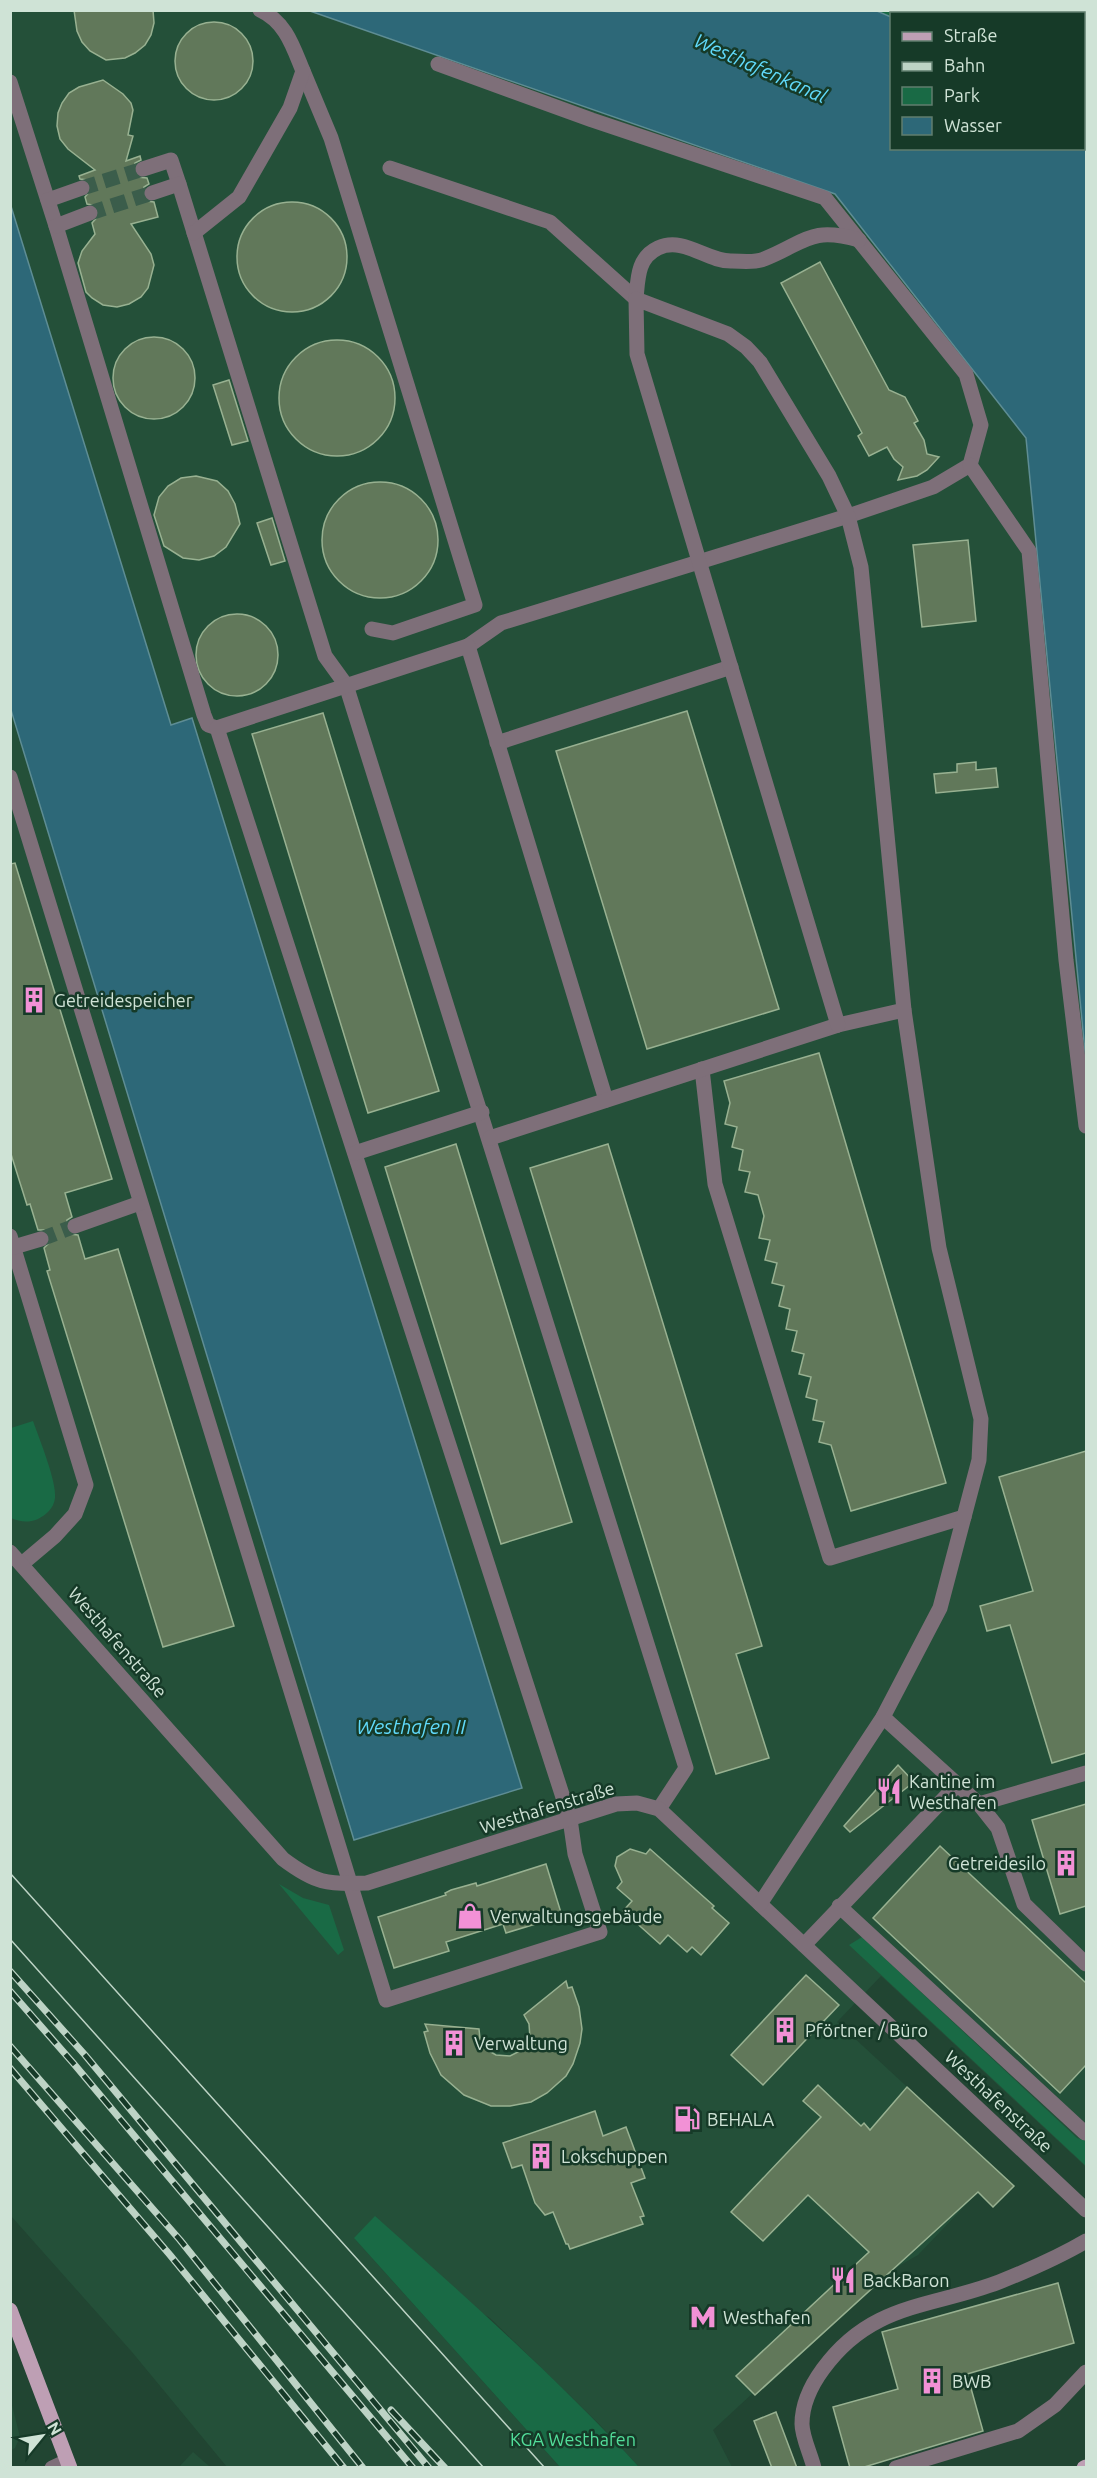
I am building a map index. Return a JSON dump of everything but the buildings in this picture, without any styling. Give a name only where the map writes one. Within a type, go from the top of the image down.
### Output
[{"type":"main road","points":[[10,2310],[68,2464]]},
{"type":"street","points":[[260,10],[274,18],[283,27],[331,138],[475,605],[393,633],[372,629]]},
{"type":"street","points":[[10,82],[57,226],[208,725],[218,728],[468,646],[501,623],[848,516],[933,487],[970,465],[981,425],[966,374],[825,198],[615,128],[438,64]]},
{"type":"street","points":[[194,233],[238,197],[290,108],[303,71]]},
{"type":"street","points":[[143,169],[171,160],[325,656],[346,685],[490,1137],[686,1768],[659,1809]]},
{"type":"street","points":[[390,168],[550,222],[636,299],[728,334],[746,347],[760,362],[829,476],[848,516],[861,567],[904,1010],[939,1248],[981,1419],[979,1460],[940,1608],[883,1717],[760,1904]]},
{"type":"street","points":[[152,193],[179,184]]},
{"type":"street","points":[[48,200],[82,188]]},
{"type":"street","points":[[57,226],[90,213]]},
{"type":"street","points":[[838,1025],[637,354],[636,299],[640,266],[652,252],[660,247],[679,245],[722,262],[762,260],[805,238],[836,234],[859,240]]},
{"type":"street","points":[[970,465],[1029,551],[1065,948],[1086,1126]]},
{"type":"street","points":[[468,646],[606,1100]]},
{"type":"street","points":[[497,743],[731,667]]},
{"type":"street","points":[[11,782],[386,2000],[600,1932],[576,1854],[570,1819],[218,728]]},
{"type":"street","points":[[490,1137],[838,1025],[904,1010]]},
{"type":"street","points":[[702,1069],[715,1185],[830,1558],[964,1517]]},
{"type":"street","points":[[355,1153],[482,1112]]},
{"type":"street","points":[[75,1226],[140,1203]]},
{"type":"street","points":[[23,1563],[55,1536],[75,1514],[86,1485],[12,1242],[41,1239]]},
{"type":"street","name":"Westhafenstraße","points":[[10,1552],[23,1563],[283,1859],[305,1876],[327,1884],[367,1883],[616,1804],[637,1803],[659,1809],[1086,2210]]},
{"type":"street","points":[[883,1717],[979,1804],[998,1828],[1024,1905],[1086,1964]]},
{"type":"street","points":[[979,1804],[1086,1773]]},
{"type":"street","points":[[804,1944],[957,1785]]},
{"type":"street","points":[[839,1906],[1085,2133],[1086,2131]]},
{"type":"street","points":[[814,2468],[802,2424],[812,2385],[836,2351],[870,2324],[902,2309],[998,2282],[1069,2251],[1086,2241]]},
{"type":"street","points":[[896,2468],[1018,2431],[1055,2405],[1086,2372]]},
{"type":"street","points":[[52,2468],[68,2464]]},
{"type":"shaded area","name":"Westhafen","points":[[11,11],[310,11],[835,194],[1026,438],[1086,1062],[1086,2167],[881,1976],[837,2022],[998,2171],[918,2255],[876,2279],[713,2430],[732,2467],[639,2467],[600,2425],[490,2318],[354,2238],[560,2467],[227,2467],[132,2352],[11,2216]]},
{"type":"shaded area","points":[[11,2401],[20,2437],[15,2448],[11,2450]]},
{"type":"shaded area","points":[[193,2452],[210,2467],[179,2467]]},
{"type":"green space","points":[[877,11],[960,11],[890,12],[890,17]]},
{"type":"green space","points":[[33,1421],[50,1471],[55,1498],[51,1508],[44,1515],[24,1522],[11,1518],[11,1428]]},
{"type":"green space","points":[[279,1884],[303,1898],[329,1905],[344,1950],[338,1955]]},
{"type":"green space","points":[[862,1937],[1077,2138],[1086,2141],[1086,2166],[849,1945]]},
{"type":"green space","name":"KGA Westhafen","points":[[375,2216],[543,2370],[639,2467],[560,2467],[354,2238]]},
{"type":"water","name":"Westhafenkanal","points":[[960,10],[1086,11],[1086,1062],[1026,438],[835,194],[310,11],[877,11],[890,17],[890,150],[1085,150],[1085,12],[956,12]]},
{"type":"water","name":"Westhafen II","points":[[10,203],[171,725],[192,718],[522,1788],[354,1840],[11,710]]},
{"type":"tunnel","points":[[82,188],[143,169]]},
{"type":"tunnel","points":[[90,213],[152,193]]},
{"type":"tunnel","points":[[41,1239],[75,1226]]},
{"type":"tram line","points":[[10,1873],[545,2468]]},
{"type":"tram line","points":[[10,1939],[484,2468]]},
{"type":"railway","points":[[10,1971],[85,2055],[429,2468]]},
{"type":"railway","points":[[10,1991],[413,2468]]},
{"type":"railway","points":[[10,2046],[180,2240],[363,2468]]},
{"type":"railway","points":[[10,2068],[170,2255],[344,2468]]},
{"type":"railway","points":[[391,2410],[445,2468]]},
{"type":"place","name":"Getreidespeicher","points":[[34,1000]]},
{"type":"place","name":"Kantine im Westhafen","points":[[889,1791]]},
{"type":"place","name":"Getreidesilo","points":[[1066,1863]]},
{"type":"place","name":"Verwaltungsgebäude","points":[[470,1916]]},
{"type":"place","name":"Pförtner / Büro","points":[[785,2030]]},
{"type":"place","name":"Verwaltung","points":[[454,2043]]},
{"type":"place","name":"BEHALA","points":[[687,2119]]},
{"type":"place","name":"Lokschuppen","points":[[541,2156]]},
{"type":"place","name":"BackBaron","points":[[843,2280]]},
{"type":"place","name":"Westhafen","points":[[703,2317]]},
{"type":"place","name":"BWB","points":[[932,2381]]}]
